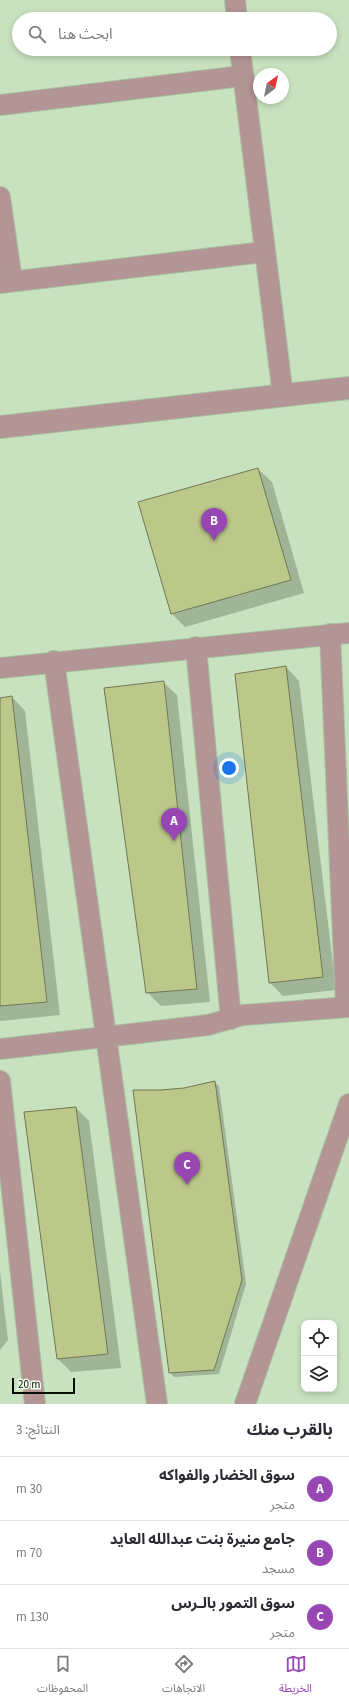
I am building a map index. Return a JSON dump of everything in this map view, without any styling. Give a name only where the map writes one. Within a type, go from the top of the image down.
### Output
[{"type":"street","points":[[235,0],[236,12]]},
{"type":"street","points":[[241,56],[283,396]]},
{"type":"street","points":[[0,105],[242,76]]},
{"type":"street","points":[[0,197],[6,282],[264,252]]},
{"type":"street","points":[[0,427],[349,388]]},
{"type":"street","points":[[0,668],[196,647],[340,634],[348,1007],[243,1016],[208,1025],[0,1049]]},
{"type":"street","points":[[196,647],[231,1019]]},
{"type":"street","points":[[54,662],[157,1404]]},
{"type":"street","points":[[0,1081],[34,1404]]},
{"type":"street","points":[[245,1404],[349,1104]]},
{"type":"building","points":[[258,468],[291,580],[171,614],[138,502]]},
{"type":"building","points":[[286,666],[323,977],[269,983],[235,674]]},
{"type":"building","points":[[164,681],[197,989],[146,993],[104,688]]},
{"type":"building","points":[[12,696],[47,1002],[0,1006],[0,698]]},
{"type":"building","points":[[215,1081],[242,1280],[214,1370],[169,1373],[133,1090],[184,1088]]},
{"type":"building","points":[[76,1107],[108,1354],[57,1359],[24,1112]]},
{"type":"place","name":"جامع منيرة بنت عبدالله العايد","points":[[214,541]]},
{"type":"place","name":"سوق الخضار والفواكه","points":[[174,841]]},
{"type":"place","name":"سوق التمور بالـرس","points":[[187,1185]]}]
